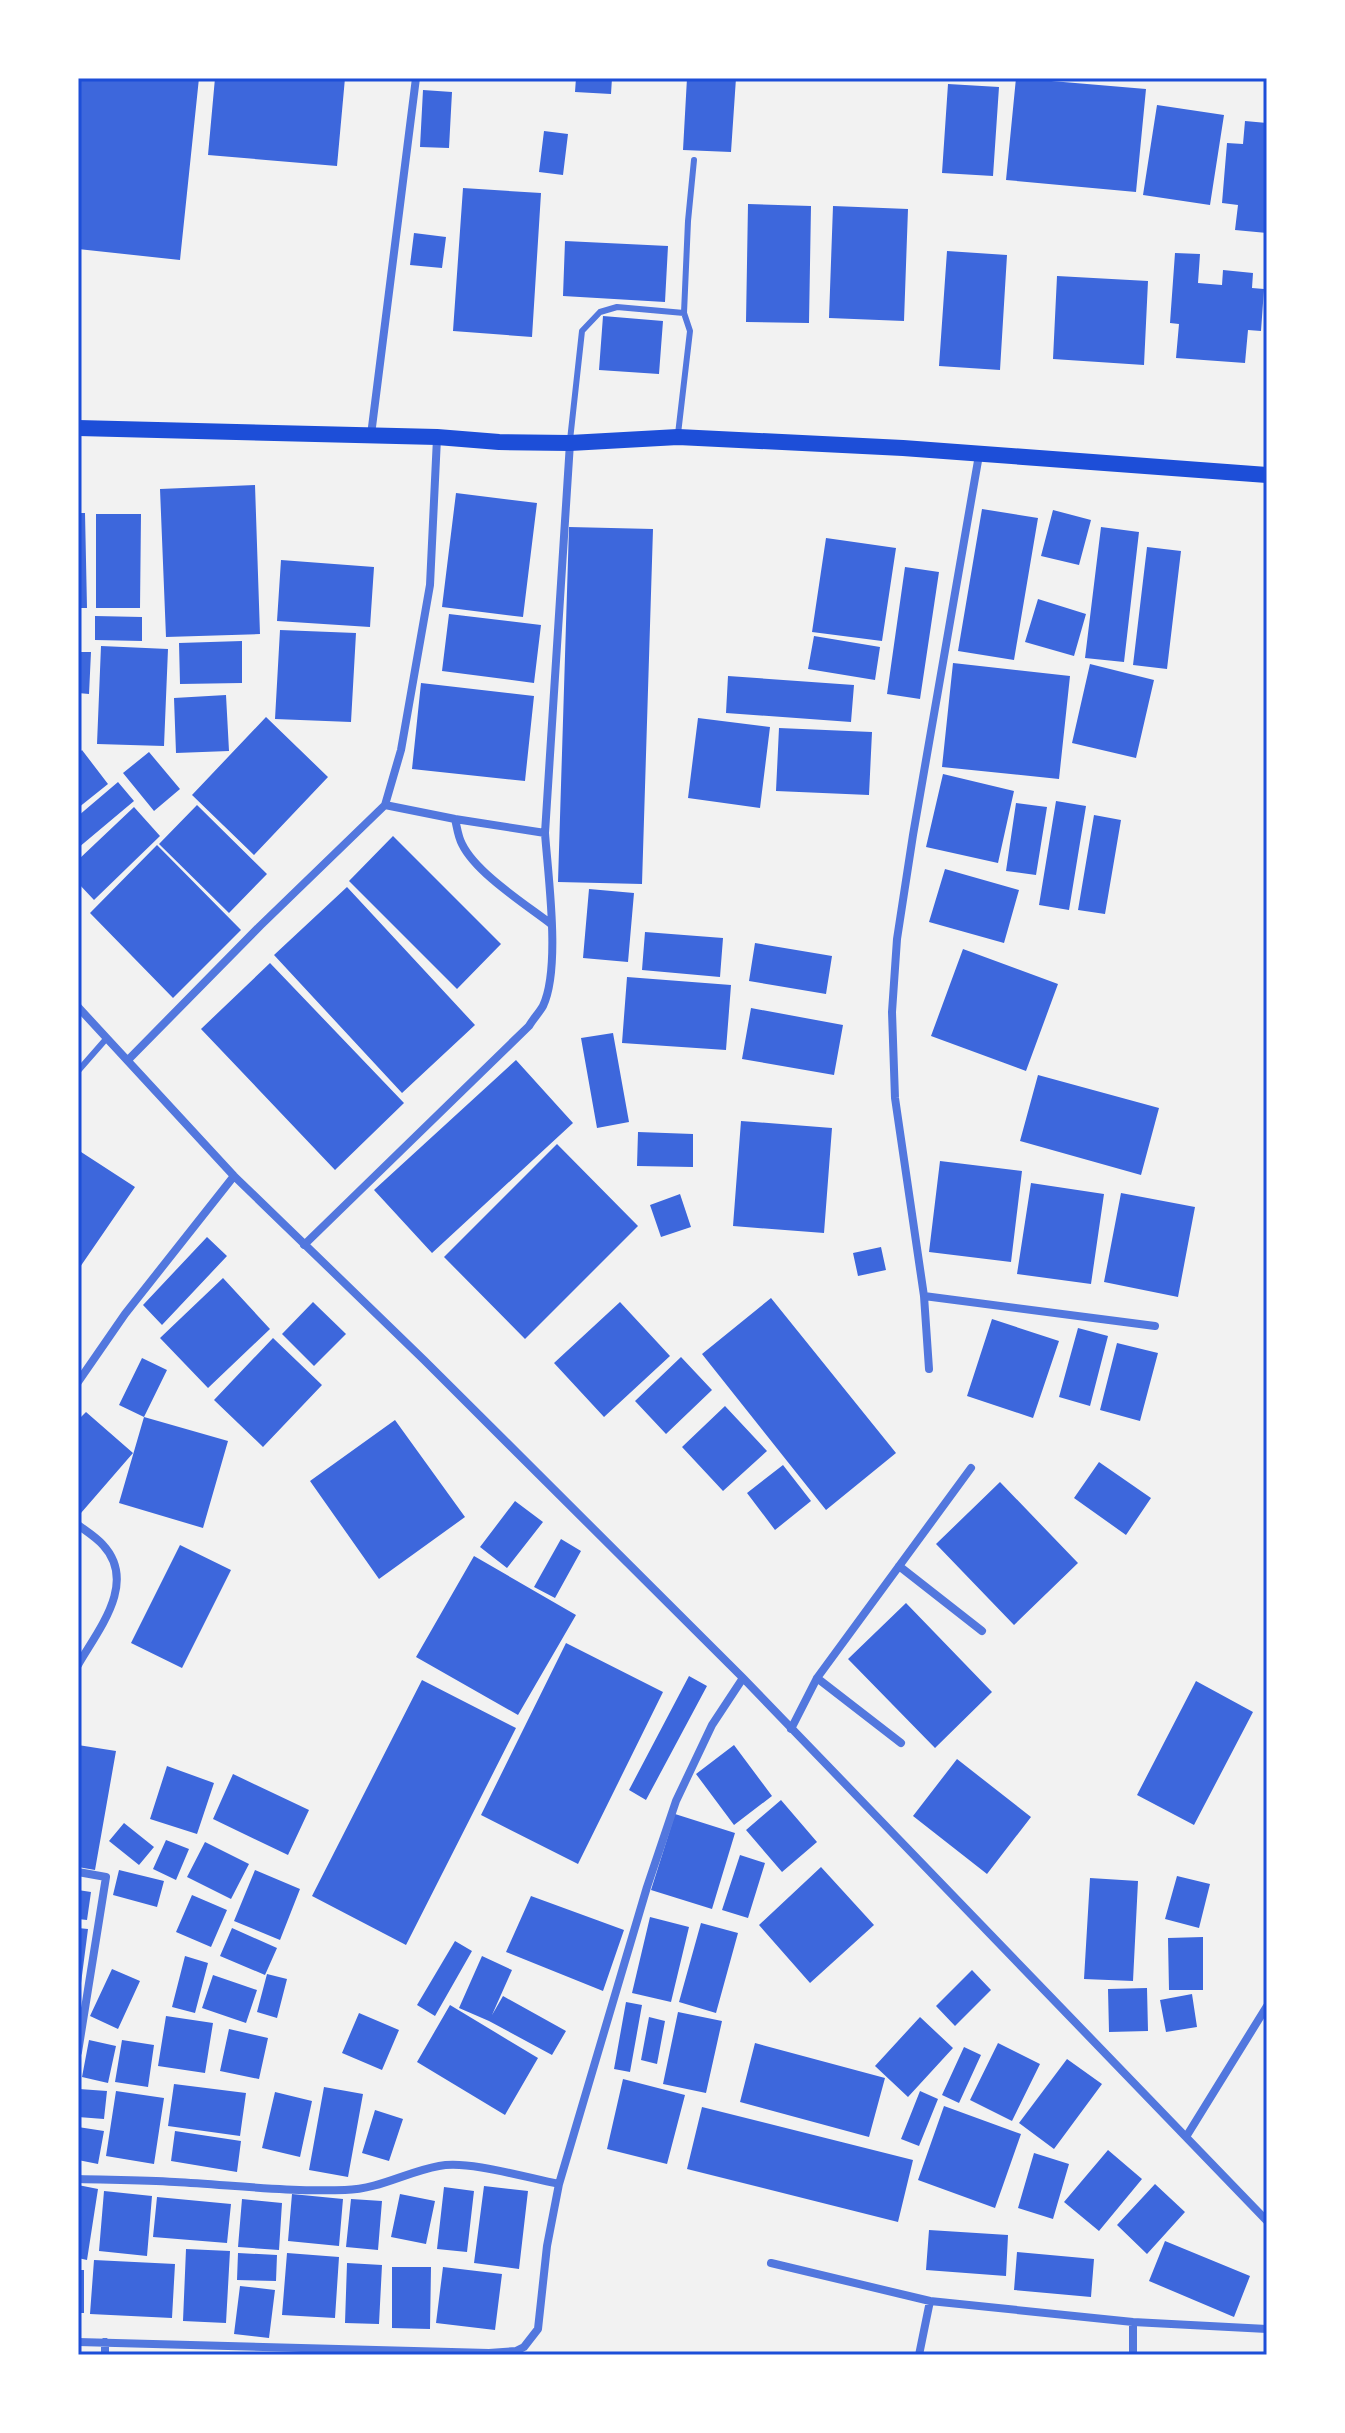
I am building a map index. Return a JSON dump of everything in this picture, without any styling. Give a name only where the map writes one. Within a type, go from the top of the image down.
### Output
[{"type":"main road","points":[[78,428],[437,437],[499,442],[570,443],[678,437],[903,448],[1267,475]]},
{"type":"street","points":[[371,435],[416,78]]},
{"type":"street","points":[[128,1060],[385,805],[401,750],[430,585],[437,437]]},
{"type":"street","points":[[304,1245],[529,1026],[543,1005],[552,960],[545,833],[570,443]]},
{"type":"street","points":[[929,1369],[924,1296],[895,1098],[892,1012],[897,939],[906,879],[979,455]]},
{"type":"street","points":[[385,805],[545,833]]},
{"type":"street","points":[[455,819],[461,843],[477,864],[506,891],[551,924]]},
{"type":"street","points":[[78,1007],[234,1176],[743,1678],[1267,2221]]},
{"type":"street","points":[[78,1382],[125,1314],[234,1176]]},
{"type":"street","points":[[924,1296],[1155,1326]]},
{"type":"street","points":[[791,1729],[817,1678],[971,1468]]},
{"type":"street","points":[[78,1525],[103,1544],[116,1563],[118,1585],[112,1605],[78,1665]]},
{"type":"street","points":[[899,1566],[982,1631]]},
{"type":"street","points":[[78,2342],[342,2353],[489,2354],[524,2347],[538,2329],[547,2246],[559,2184],[647,1887],[676,1801],[712,1725],[743,1678]]},
{"type":"street","points":[[817,1678],[901,1743]]},
{"type":"street","points":[[78,1872],[106,1877],[78,2052]]},
{"type":"street","points":[[1186,2137],[1267,2006]]},
{"type":"street","points":[[78,2179],[300,2191],[360,2190],[441,2165],[462,2165],[559,2184]]},
{"type":"street","points":[[771,2263],[930,2301],[1133,2322],[1267,2329]]},
{"type":"street","points":[[919,2355],[930,2301]]},
{"type":"street","points":[[1133,2322],[1133,2355]]},
{"type":"street","points":[[105,2342],[105,2355]]},
{"type":"lane","points":[[678,437],[690,331],[684,313],[694,160]]},
{"type":"lane","points":[[570,443],[582,331],[600,312],[617,307],[684,313]]},
{"type":"lane","points":[[78,1071],[106,1039]]},
{"type":"building","points":[[80,78],[199,78],[180,260],[78,249]]},
{"type":"building","points":[[215,78],[345,78],[337,166],[208,155]]},
{"type":"building","points":[[576,78],[612,78],[611,94],[575,92]]},
{"type":"building","points":[[687,78],[736,78],[731,152],[683,150]]},
{"type":"building","points":[[1016,78],[1146,89],[1136,192],[1006,180]]},
{"type":"building","points":[[948,84],[999,87],[993,176],[942,173]]},
{"type":"building","points":[[423,90],[452,92],[449,148],[420,147]]},
{"type":"building","points":[[1157,105],[1224,115],[1210,205],[1143,195]]},
{"type":"building","points":[[1245,121],[1267,123],[1267,233],[1235,230],[1238,205],[1222,203],[1227,143],[1243,144]]},
{"type":"building","points":[[544,131],[568,134],[563,175],[539,172]]},
{"type":"building","points":[[463,188],[541,193],[532,337],[453,331]]},
{"type":"building","points":[[748,204],[811,206],[809,323],[746,322]]},
{"type":"building","points":[[833,206],[908,209],[904,321],[829,318]]},
{"type":"building","points":[[414,233],[446,237],[442,268],[410,265]]},
{"type":"building","points":[[565,241],[668,246],[665,302],[563,296]]},
{"type":"building","points":[[947,251],[1007,255],[1000,370],[939,366]]},
{"type":"building","points":[[1175,253],[1200,254],[1198,283],[1222,285],[1223,270],[1253,273],[1252,288],[1264,289],[1261,331],[1248,330],[1245,363],[1176,358],[1179,324],[1170,323]]},
{"type":"building","points":[[1057,276],[1148,281],[1144,365],[1053,359]]},
{"type":"building","points":[[603,316],[663,321],[659,374],[599,370]]},
{"type":"building","points":[[255,485],[260,634],[166,637],[160,489]]},
{"type":"building","points":[[456,493],[537,503],[523,617],[442,607]]},
{"type":"building","points":[[982,509],[1038,518],[1014,660],[958,651]]},
{"type":"building","points":[[1053,510],[1091,520],[1079,565],[1041,556]]},
{"type":"building","points":[[78,513],[85,513],[87,608],[78,608]]},
{"type":"building","points":[[96,514],[141,514],[140,608],[96,608]]},
{"type":"building","points":[[569,527],[653,529],[642,884],[558,882]]},
{"type":"building","points":[[1101,527],[1139,532],[1124,662],[1085,658]]},
{"type":"building","points":[[826,538],[896,548],[882,641],[812,632]]},
{"type":"building","points":[[1147,547],[1181,551],[1167,669],[1133,665]]},
{"type":"building","points":[[281,560],[374,567],[370,627],[277,621]]},
{"type":"building","points":[[905,567],[939,572],[920,699],[887,694]]},
{"type":"building","points":[[1038,599],[1086,614],[1074,656],[1025,642]]},
{"type":"building","points":[[449,614],[541,625],[534,683],[442,671]]},
{"type":"building","points":[[95,616],[142,617],[142,641],[95,640]]},
{"type":"building","points":[[280,630],[356,633],[351,722],[275,719]]},
{"type":"building","points":[[814,636],[880,647],[875,680],[808,669]]},
{"type":"building","points":[[242,641],[242,683],[180,684],[179,643]]},
{"type":"building","points":[[101,646],[168,649],[164,746],[97,744]]},
{"type":"building","points":[[78,652],[91,652],[89,694],[78,693]]},
{"type":"building","points":[[953,663],[1070,676],[1059,779],[942,767]]},
{"type":"building","points":[[1090,664],[1154,680],[1136,758],[1072,743]]},
{"type":"building","points":[[728,676],[854,685],[851,722],[726,713]]},
{"type":"building","points":[[421,683],[534,696],[525,781],[412,769]]},
{"type":"building","points":[[226,695],[229,751],[176,753],[174,698]]},
{"type":"building","points":[[266,717],[328,777],[254,855],[192,795]]},
{"type":"building","points":[[698,718],[770,727],[760,808],[688,798]]},
{"type":"building","points":[[779,728],[872,732],[869,795],[776,791]]},
{"type":"building","points":[[82,750],[108,784],[78,808],[78,754]]},
{"type":"building","points":[[149,752],[180,789],[154,811],[123,773]]},
{"type":"building","points":[[943,774],[1014,791],[998,863],[926,847]]},
{"type":"building","points":[[118,782],[134,801],[78,848],[78,816]]},
{"type":"building","points":[[1056,801],[1086,806],[1069,910],[1039,905]]},
{"type":"building","points":[[1016,803],[1047,807],[1036,875],[1006,871]]},
{"type":"building","points":[[197,805],[267,874],[229,913],[159,844]]},
{"type":"building","points":[[134,807],[160,836],[94,900],[78,883],[78,860]]},
{"type":"building","points":[[1094,815],[1121,820],[1105,914],[1078,910]]},
{"type":"building","points":[[393,836],[501,944],[457,989],[349,881]]},
{"type":"building","points":[[157,845],[241,930],[173,998],[90,913]]},
{"type":"building","points":[[945,869],[1019,890],[1004,943],[929,922]]},
{"type":"building","points":[[347,887],[475,1025],[402,1093],[274,955]]},
{"type":"building","points":[[589,889],[634,893],[628,962],[583,958]]},
{"type":"building","points":[[645,932],[723,938],[720,977],[642,970]]},
{"type":"building","points":[[755,943],[832,956],[826,994],[749,981]]},
{"type":"building","points":[[963,949],[1058,984],[1026,1071],[931,1036]]},
{"type":"building","points":[[270,963],[404,1103],[335,1170],[201,1029]]},
{"type":"building","points":[[627,977],[731,985],[726,1050],[622,1043]]},
{"type":"building","points":[[751,1008],[843,1025],[834,1075],[742,1059]]},
{"type":"building","points":[[613,1033],[629,1122],[597,1128],[581,1038]]},
{"type":"building","points":[[516,1060],[573,1123],[432,1253],[374,1190]]},
{"type":"building","points":[[1038,1075],[1159,1108],[1141,1175],[1020,1141]]},
{"type":"building","points":[[741,1121],[832,1128],[824,1233],[733,1226]]},
{"type":"building","points":[[638,1132],[693,1134],[693,1167],[637,1166]]},
{"type":"building","points":[[557,1144],[638,1226],[525,1339],[444,1257]]},
{"type":"building","points":[[78,1150],[135,1187],[78,1270]]},
{"type":"building","points":[[940,1161],[1022,1171],[1011,1262],[929,1252]]},
{"type":"building","points":[[1031,1183],[1104,1194],[1091,1284],[1017,1274]]},
{"type":"building","points":[[1121,1193],[1195,1207],[1178,1297],[1104,1282]]},
{"type":"building","points":[[680,1194],[691,1227],[661,1237],[650,1205]]},
{"type":"building","points":[[207,1237],[227,1256],[162,1325],[143,1305]]},
{"type":"building","points":[[881,1247],[886,1270],[858,1276],[853,1253]]},
{"type":"building","points":[[223,1278],[270,1329],[208,1388],[160,1338]]},
{"type":"building","points":[[771,1298],[896,1453],[826,1510],[702,1354]]},
{"type":"building","points":[[313,1302],[346,1334],[314,1366],[282,1334]]},
{"type":"building","points":[[620,1302],[670,1356],[604,1417],[554,1363]]},
{"type":"building","points":[[992,1319],[1059,1341],[1033,1418],[967,1396]]},
{"type":"building","points":[[1078,1328],[1108,1336],[1090,1406],[1059,1397]]},
{"type":"building","points":[[273,1338],[322,1385],[263,1447],[214,1400]]},
{"type":"building","points":[[1117,1343],[1158,1353],[1140,1421],[1100,1410]]},
{"type":"building","points":[[681,1357],[712,1390],[666,1434],[635,1401]]},
{"type":"building","points":[[142,1358],[167,1370],[144,1417],[119,1405]]},
{"type":"building","points":[[725,1406],[767,1451],[723,1491],[682,1447]]},
{"type":"building","points":[[86,1412],[133,1453],[81,1513],[78,1510],[78,1420]]},
{"type":"building","points":[[144,1417],[228,1441],[203,1528],[119,1503]]},
{"type":"building","points":[[395,1420],[465,1517],[379,1579],[310,1481]]},
{"type":"building","points":[[1099,1462],[1151,1498],[1126,1535],[1074,1498]]},
{"type":"building","points":[[783,1465],[811,1501],[775,1530],[747,1493]]},
{"type":"building","points":[[1000,1482],[1078,1563],[1014,1625],[936,1544]]},
{"type":"building","points":[[515,1501],[543,1522],[507,1568],[480,1547]]},
{"type":"building","points":[[561,1539],[581,1551],[555,1598],[534,1587]]},
{"type":"building","points":[[180,1545],[231,1570],[182,1668],[131,1643]]},
{"type":"building","points":[[474,1556],[576,1615],[518,1715],[416,1657]]},
{"type":"building","points":[[906,1603],[992,1692],[935,1748],[848,1659]]},
{"type":"building","points":[[566,1643],[663,1692],[578,1864],[481,1815]]},
{"type":"building","points":[[689,1676],[707,1686],[646,1800],[629,1790]]},
{"type":"building","points":[[422,1680],[516,1728],[406,1945],[312,1896]]},
{"type":"building","points":[[1196,1681],[1253,1712],[1194,1825],[1137,1795]]},
{"type":"building","points":[[78,1745],[116,1751],[95,1870],[78,1867]]},
{"type":"building","points":[[734,1745],[772,1796],[734,1825],[696,1774]]},
{"type":"building","points":[[957,1759],[1031,1817],[987,1874],[913,1816]]},
{"type":"building","points":[[167,1766],[214,1783],[197,1834],[150,1819]]},
{"type":"building","points":[[233,1774],[309,1810],[288,1855],[213,1819]]},
{"type":"building","points":[[781,1800],[817,1842],[782,1872],[746,1830]]},
{"type":"building","points":[[675,1814],[735,1833],[712,1909],[651,1890]]},
{"type":"building","points":[[124,1823],[154,1847],[139,1865],[109,1841]]},
{"type":"building","points":[[166,1840],[189,1849],[176,1880],[153,1869]]},
{"type":"building","points":[[205,1842],[249,1864],[231,1899],[187,1877]]},
{"type":"building","points":[[740,1855],[765,1863],[748,1918],[722,1910]]},
{"type":"building","points":[[821,1867],[874,1925],[810,1983],[759,1925]]},
{"type":"building","points":[[119,1870],[164,1881],[157,1907],[113,1895]]},
{"type":"building","points":[[255,1870],[300,1889],[280,1940],[234,1921]]},
{"type":"building","points":[[1177,1876],[1210,1884],[1199,1928],[1165,1919]]},
{"type":"building","points":[[1090,1878],[1138,1881],[1133,1981],[1084,1979]]},
{"type":"building","points":[[78,1890],[91,1892],[87,1920],[78,1919]]},
{"type":"building","points":[[192,1895],[227,1910],[211,1947],[176,1932]]},
{"type":"building","points":[[531,1896],[624,1930],[603,1991],[506,1952]]},
{"type":"building","points":[[650,1917],[689,1927],[671,2002],[632,1993]]},
{"type":"building","points":[[701,1923],[738,1933],[716,2013],[679,2002]]},
{"type":"building","points":[[78,1928],[88,1929],[80,1991],[78,1991]]},
{"type":"building","points":[[232,1928],[277,1948],[265,1975],[220,1956]]},
{"type":"building","points":[[1203,1937],[1203,1990],[1169,1990],[1168,1938]]},
{"type":"building","points":[[455,1941],[472,1951],[435,2016],[417,2005]]},
{"type":"building","points":[[185,1956],[208,1963],[195,2013],[172,2007]]},
{"type":"building","points":[[482,1956],[512,1970],[492,2015],[503,1996],[566,2031],[552,2055],[459,2008]]},
{"type":"building","points":[[112,1969],[140,1981],[118,2029],[90,2016]]},
{"type":"building","points":[[972,1970],[991,1990],[955,2026],[936,2006]]},
{"type":"building","points":[[267,1974],[287,1979],[277,2018],[257,2012]]},
{"type":"building","points":[[213,1975],[257,1990],[246,2023],[202,2008]]},
{"type":"building","points":[[1147,1988],[1148,2031],[1109,2032],[1108,1989]]},
{"type":"building","points":[[1192,1994],[1197,2027],[1166,2032],[1160,2000]]},
{"type":"building","points":[[626,2002],[642,2005],[630,2072],[614,2069]]},
{"type":"building","points":[[450,2005],[538,2058],[505,2115],[417,2062]]},
{"type":"building","points":[[678,2012],[722,2021],[706,2093],[663,2084]]},
{"type":"building","points":[[359,2013],[399,2030],[382,2070],[342,2053]]},
{"type":"building","points":[[166,2016],[213,2023],[205,2073],[158,2066]]},
{"type":"building","points":[[649,2017],[665,2021],[657,2064],[641,2060]]},
{"type":"building","points":[[920,2017],[953,2048],[908,2097],[875,2066]]},
{"type":"building","points":[[229,2029],[268,2038],[259,2079],[220,2071]]},
{"type":"building","points":[[89,2040],[116,2046],[108,2083],[82,2077]]},
{"type":"building","points":[[122,2040],[154,2045],[148,2087],[115,2082]]},
{"type":"building","points":[[755,2043],[885,2078],[869,2137],[740,2102]]},
{"type":"building","points":[[998,2043],[1040,2064],[1012,2121],[970,2100]]},
{"type":"building","points":[[964,2047],[981,2055],[959,2103],[942,2095]]},
{"type":"building","points":[[1067,2059],[1102,2084],[1054,2149],[1019,2123]]},
{"type":"building","points":[[623,2079],[685,2095],[667,2164],[607,2149]]},
{"type":"building","points":[[174,2084],[246,2093],[240,2136],[168,2126]]},
{"type":"building","points":[[324,2087],[363,2094],[348,2177],[309,2170]]},
{"type":"building","points":[[79,2089],[107,2091],[104,2119],[78,2117]]},
{"type":"building","points":[[116,2091],[164,2098],[154,2164],[106,2156]]},
{"type":"building","points":[[920,2091],[938,2099],[919,2146],[901,2139]]},
{"type":"building","points":[[275,2092],[312,2101],[300,2157],[262,2148]]},
{"type":"building","points":[[944,2106],[1021,2134],[995,2208],[918,2180]]},
{"type":"building","points":[[702,2107],[913,2160],[898,2222],[687,2169]]},
{"type":"building","points":[[375,2110],[403,2119],[389,2161],[362,2153]]},
{"type":"building","points":[[78,2127],[104,2131],[98,2164],[78,2160]]},
{"type":"building","points":[[175,2131],[241,2141],[237,2172],[171,2161]]},
{"type":"building","points":[[1108,2150],[1142,2179],[1099,2231],[1064,2202]]},
{"type":"building","points":[[1034,2153],[1069,2164],[1053,2219],[1018,2208]]},
{"type":"building","points":[[1155,2184],[1185,2212],[1147,2254],[1117,2225]]},
{"type":"building","points":[[78,2185],[98,2189],[87,2260],[78,2258]]},
{"type":"building","points":[[484,2186],[528,2191],[519,2269],[474,2263]]},
{"type":"building","points":[[444,2187],[474,2191],[467,2252],[437,2249]]},
{"type":"building","points":[[104,2191],[152,2196],[147,2256],[99,2251]]},
{"type":"building","points":[[292,2194],[343,2199],[339,2246],[288,2241]]},
{"type":"building","points":[[400,2194],[435,2201],[426,2244],[391,2237]]},
{"type":"building","points":[[157,2197],[231,2204],[227,2243],[153,2237]]},
{"type":"building","points":[[242,2199],[282,2203],[279,2250],[238,2247]]},
{"type":"building","points":[[351,2199],[382,2201],[378,2250],[346,2247]]},
{"type":"building","points":[[929,2230],[1008,2235],[1006,2276],[926,2270]]},
{"type":"building","points":[[1165,2241],[1250,2276],[1234,2317],[1149,2281]]},
{"type":"building","points":[[186,2249],[230,2251],[226,2323],[183,2321]]},
{"type":"building","points":[[1017,2252],[1094,2259],[1091,2297],[1014,2290]]},
{"type":"building","points":[[238,2253],[277,2255],[276,2281],[237,2280]]},
{"type":"building","points":[[287,2253],[339,2257],[335,2318],[282,2315]]},
{"type":"building","points":[[94,2260],[175,2264],[172,2318],[90,2314]]},
{"type":"building","points":[[347,2263],[382,2265],[379,2324],[345,2323]]},
{"type":"building","points":[[392,2267],[431,2267],[430,2329],[392,2328]]},
{"type":"building","points":[[443,2267],[502,2274],[495,2330],[436,2323]]},
{"type":"building","points":[[78,2270],[84,2270],[84,2313],[78,2313]]},
{"type":"building","points":[[240,2286],[275,2290],[269,2338],[234,2334]]}]
